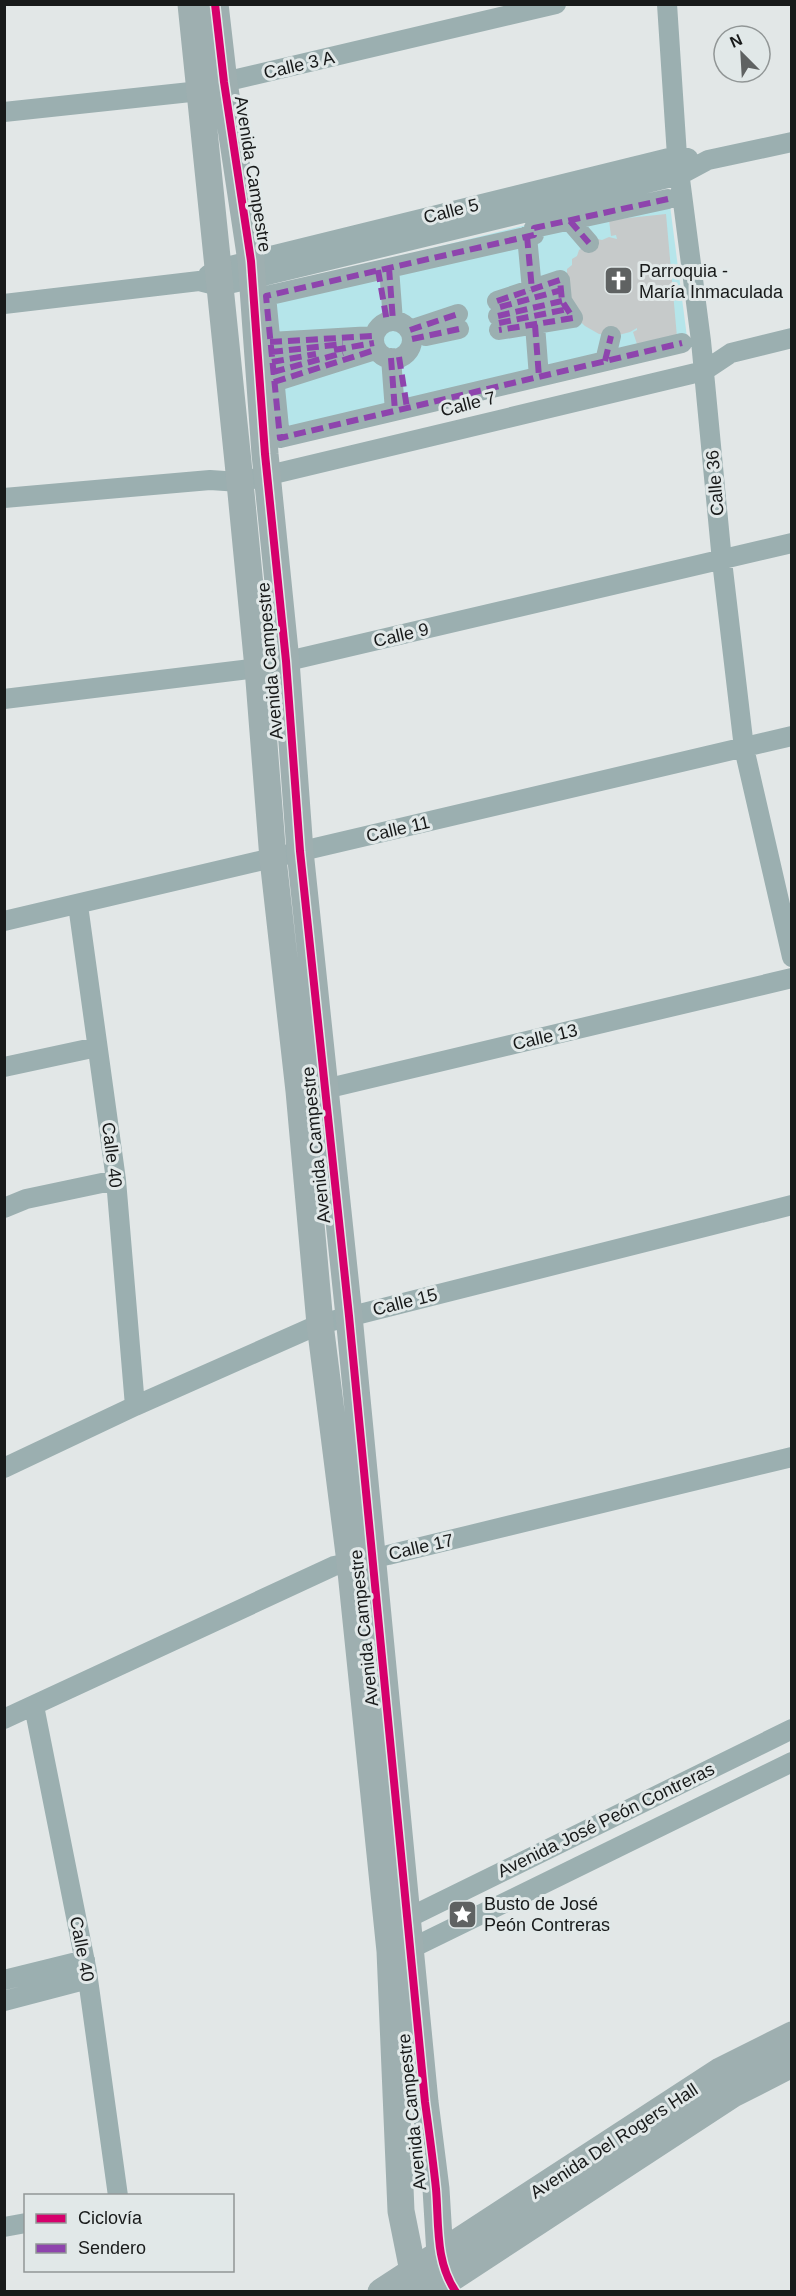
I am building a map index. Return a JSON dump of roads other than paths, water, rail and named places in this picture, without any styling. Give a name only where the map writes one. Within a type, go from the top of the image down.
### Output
[{"type":"street","name":"Avenida Campestre","points":[[191,4],[212,87],[251,270],[286,661],[300,851],[312,1090],[320,1324],[361,1560]]},
{"type":"street","name":"Avenida Campestre","points":[[215,4],[212,87],[212,279],[239,472],[273,859],[349,1316],[361,1560],[400,1950],[436,2189],[440,2255],[445,2288]]},
{"type":"street","name":"Calle 3 A","points":[[4,112],[212,87],[556,4]]},
{"type":"street","name":"Calle 36","points":[[667,4],[679,165],[702,346],[722,561],[744,748],[792,957]]},
{"type":"street","name":"Calle 5","points":[[4,304],[212,279],[679,165],[792,142]]},
{"type":"street","points":[[668,199],[534,228],[534,235],[266,296],[280,438],[682,343]]},
{"type":"street","points":[[570,220],[589,243]]},
{"type":"street","points":[[527,236],[532,290]]},
{"type":"street","points":[[384,269],[401,409]]},
{"type":"street","points":[[560,280],[564,300],[573,318],[535,325],[498,316],[532,290],[560,280]]},
{"type":"street","points":[[498,316],[564,300]]},
{"type":"street","points":[[535,325],[539,376]]},
{"type":"street","points":[[272,362],[459,326]]},
{"type":"street","points":[[605,361],[611,336]]},
{"type":"street","name":"Calle 7","points":[[267,465],[704,371],[731,353],[792,338]]},
{"type":"street","points":[[272,362],[391,340]]},
{"type":"street","name":"Calle 7","points":[[4,498],[210,480],[702,346],[731,353]]},
{"type":"street","name":"Calle 9","points":[[4,699],[258,668],[792,543]]},
{"type":"street","name":"Calle 11","points":[[4,921],[792,736]]},
{"type":"street","name":"Calle 40","points":[[78,904],[116,1180],[135,1406]]},
{"type":"street","name":"Calle 13","points":[[312,1090],[792,978]]},
{"type":"street","points":[[4,1067],[97,1047]]},
{"type":"street","points":[[4,1208],[26,1198],[116,1180]]},
{"type":"street","name":"Calle 15","points":[[4,1468],[135,1406],[320,1324],[792,1205]]},
{"type":"street","name":"Calle 17","points":[[4,1719],[334,1566],[792,1457]]},
{"type":"street","name":"Calle 40","points":[[34,1706],[87,1970],[117,2194]]},
{"type":"street","name":"Avenida José Peón Contreras","points":[[397,1919],[682,1784],[792,1729]]},
{"type":"street","name":"Avenida José Peón Contreras","points":[[400,1950],[792,1762]]},
{"type":"street","points":[[682,1784],[694,1810]]},
{"type":"street","name":"Avenida Campestre","points":[[400,1950],[401,2211],[417,2281]]},
{"type":"street","points":[[4,1980],[87,1970]]},
{"type":"street","points":[[4,2001],[87,1970]]},
{"type":"street","name":"Avenida Del Rogers Hall","points":[[381,2292],[417,2281],[440,2255],[720,2071],[792,2035]]},
{"type":"street","name":"Avenida Del Rogers Hall","points":[[445,2288],[733,2094],[792,2064]]},
{"type":"street","points":[[4,2227],[24,2223]]},
{"type":"place","name":"Parroquia - María Inmaculada","points":[[618,281]]},
{"type":"place","name":"Busto de José Peón Contreras","points":[[463,1914]]}]
